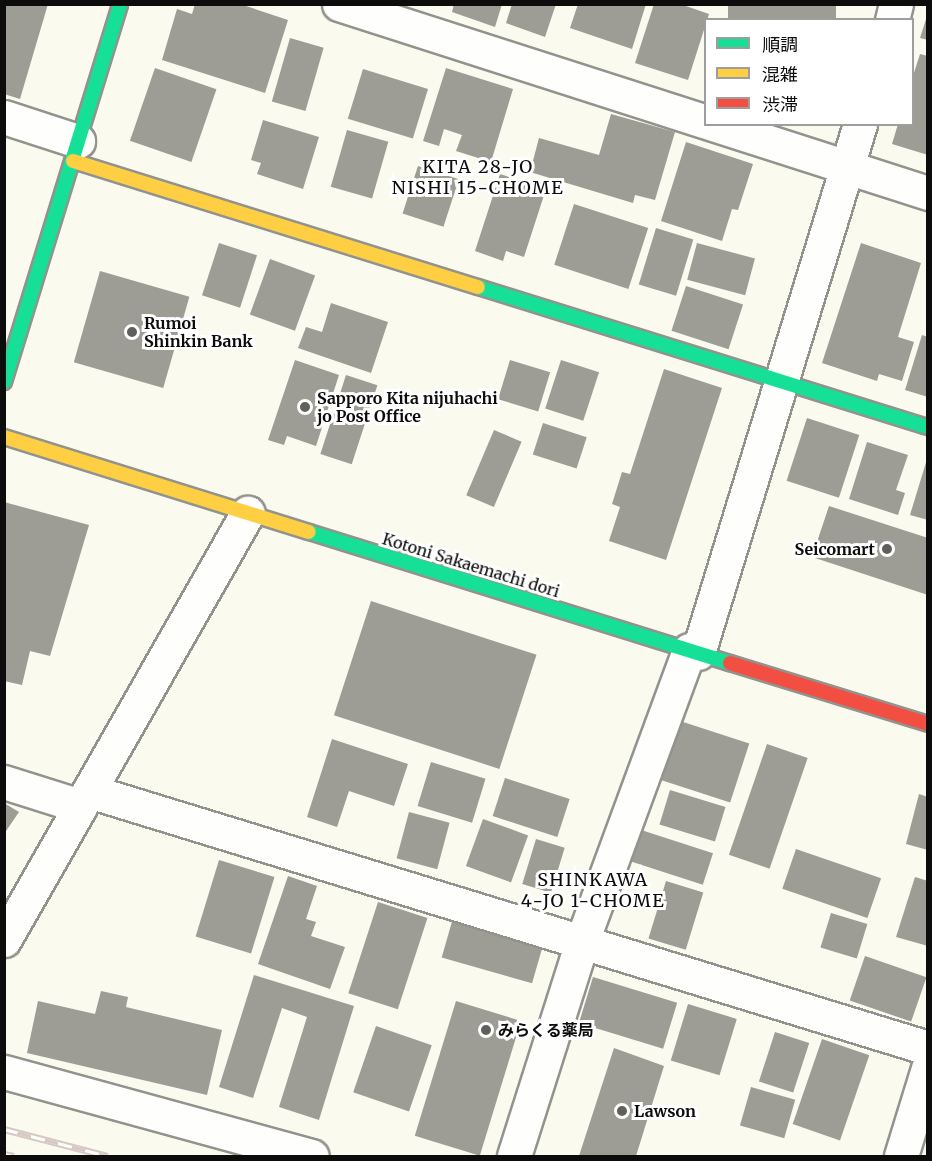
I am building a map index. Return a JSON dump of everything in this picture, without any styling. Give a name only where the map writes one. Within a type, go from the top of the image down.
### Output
[{"type":"street","points":[[4,382],[120,4]]},
{"type":"street","points":[[339,4],[704,122]]},
{"type":"street","points":[[4,117],[75,151],[781,382],[927,427]]},
{"type":"street","points":[[719,126],[927,193]]},
{"type":"street","points":[[513,1156],[582,941],[694,652],[781,382],[859,126]]},
{"type":"street","name":"Kotoni Sakaemachi dori","points":[[4,437],[927,724]]},
{"type":"street","points":[[4,940],[248,513]]},
{"type":"street","points":[[4,782],[84,798],[582,941],[927,1048]]},
{"type":"street","points":[[901,1156],[927,1068]]},
{"type":"street","points":[[4,1072],[312,1156]]},
{"type":"building","points":[[4,4],[48,4],[20,99],[4,94]]},
{"type":"building","points":[[195,4],[240,4],[288,20],[265,93],[162,60],[177,9],[192,14]]},
{"type":"building","points":[[454,4],[502,4],[495,27],[452,12]]},
{"type":"building","points":[[512,4],[556,4],[545,37],[506,23]]},
{"type":"building","points":[[578,4],[646,4],[632,49],[570,28]]},
{"type":"building","points":[[654,4],[680,4],[709,14],[708,18],[704,18],[704,30],[688,80],[635,63]]},
{"type":"building","points":[[728,4],[836,4],[836,18],[728,18]]},
{"type":"building","points":[[928,16],[928,40],[920,38]]},
{"type":"building","points":[[290,38],[324,48],[305,111],[272,101]]},
{"type":"building","points":[[920,54],[928,56],[928,155],[892,144],[897,126],[914,126],[914,73]]},
{"type":"building","points":[[155,68],[216,89],[191,162],[130,141]]},
{"type":"building","points":[[446,68],[513,89],[491,162],[456,151],[462,135],[444,129],[439,146],[423,141]]},
{"type":"building","points":[[363,69],[428,89],[413,139],[348,119]]},
{"type":"building","points":[[611,114],[675,132],[655,200],[635,195],[633,203],[530,172],[539,138],[599,155]]},
{"type":"building","points":[[263,120],[319,137],[303,189],[257,174],[261,163],[251,160]]},
{"type":"building","points":[[347,130],[388,142],[372,199],[331,187]]},
{"type":"building","points":[[686,142],[753,164],[738,210],[732,209],[722,241],[661,221]]},
{"type":"building","points":[[418,166],[459,179],[443,227],[403,214]]},
{"type":"building","points":[[500,174],[546,189],[524,257],[506,251],[503,261],[475,251]]},
{"type":"building","points":[[574,204],[648,228],[628,289],[554,265]]},
{"type":"building","points":[[656,228],[693,239],[676,296],[639,284]]},
{"type":"building","points":[[219,243],[257,255],[240,308],[202,295]]},
{"type":"building","points":[[697,243],[755,259],[745,295],[687,280]]},
{"type":"building","points":[[861,243],[921,263],[898,337],[914,342],[902,381],[879,374],[877,381],[822,363]]},
{"type":"building","points":[[270,259],[315,275],[295,331],[250,314]]},
{"type":"building","points":[[100,271],[189,297],[163,388],[74,362]]},
{"type":"building","points":[[686,286],[743,305],[729,349],[671,331]]},
{"type":"building","points":[[331,303],[388,322],[371,373],[298,348],[306,327],[322,332]]},
{"type":"building","points":[[922,335],[928,337],[928,397],[905,390]]},
{"type":"building","points":[[295,360],[339,375],[316,446],[287,436],[284,445],[268,440]]},
{"type":"building","points":[[510,360],[550,372],[538,411],[498,399]]},
{"type":"building","points":[[561,360],[599,372],[583,421],[545,409]]},
{"type":"building","points":[[664,369],[722,388],[666,560],[609,541],[620,507],[612,504],[622,472],[630,474]]},
{"type":"building","points":[[346,375],[377,385],[352,464],[320,454]]},
{"type":"building","points":[[807,418],[859,435],[839,498],[787,481]]},
{"type":"building","points":[[543,423],[587,437],[577,469],[533,454]]},
{"type":"building","points":[[494,430],[522,442],[494,507],[466,495]]},
{"type":"building","points":[[867,442],[908,455],[896,490],[905,493],[898,515],[849,499]]},
{"type":"building","points":[[928,459],[928,520],[910,515]]},
{"type":"building","points":[[4,502],[89,525],[50,656],[30,651],[22,685],[4,681]]},
{"type":"building","points":[[829,506],[928,538],[928,595],[812,557]]},
{"type":"building","points":[[371,601],[536,655],[499,769],[334,715]]},
{"type":"building","points":[[677,720],[749,743],[730,802],[658,779]]},
{"type":"building","points":[[332,739],[408,764],[394,806],[349,791],[337,827],[307,817]]},
{"type":"building","points":[[767,744],[808,758],[770,869],[729,855]]},
{"type":"building","points":[[431,762],[486,779],[472,823],[418,806]]},
{"type":"building","points":[[505,778],[570,799],[557,837],[493,816]]},
{"type":"building","points":[[670,790],[725,807],[715,841],[659,824]]},
{"type":"building","points":[[919,794],[928,797],[928,850],[906,844]]},
{"type":"building","points":[[4,803],[19,812],[4,834]]},
{"type":"building","points":[[409,812],[450,823],[437,869],[397,858]]},
{"type":"building","points":[[483,819],[528,835],[511,882],[466,866]]},
{"type":"building","points":[[635,828],[713,853],[703,885],[625,859]]},
{"type":"building","points":[[536,839],[565,848],[551,893],[522,884]]},
{"type":"building","points":[[796,849],[881,878],[867,918],[782,889]]},
{"type":"building","points":[[219,860],[274,877],[251,953],[196,937]]},
{"type":"building","points":[[288,876],[317,886],[306,919],[316,922],[311,936],[345,947],[330,989],[258,964]]},
{"type":"building","points":[[915,877],[928,881],[928,946],[896,937]]},
{"type":"building","points":[[666,881],[703,892],[686,950],[648,938]]},
{"type":"building","points":[[378,902],[427,918],[398,1009],[348,993]]},
{"type":"building","points":[[831,913],[867,924],[857,959],[820,947]]},
{"type":"building","points":[[453,918],[543,944],[532,983],[442,957]]},
{"type":"building","points":[[865,956],[926,977],[911,1022],[850,1000]]},
{"type":"building","points":[[254,975],[354,1006],[319,1120],[279,1107],[307,1017],[282,1008],[253,1098],[219,1087]]},
{"type":"building","points":[[593,977],[677,1003],[663,1049],[579,1023]]},
{"type":"building","points":[[101,991],[128,997],[126,1007],[222,1030],[207,1095],[27,1053],[38,1001],[95,1014]]},
{"type":"building","points":[[456,1001],[521,1021],[480,1156],[415,1136]]},
{"type":"building","points":[[688,1004],[737,1019],[720,1075],[671,1060]]},
{"type":"building","points":[[376,1026],[432,1045],[409,1111],[353,1092]]},
{"type":"building","points":[[775,1032],[809,1043],[793,1093],[759,1081]]},
{"type":"building","points":[[822,1039],[869,1055],[840,1140],[793,1124]]},
{"type":"building","name":"Lawson","points":[[614,1048],[664,1066],[636,1156],[579,1156]]},
{"type":"building","points":[[751,1087],[795,1100],[784,1138],[740,1125]]},
{"type":"railway","points":[[4,1129],[108,1156]]},
{"type":"railway","points":[[4,1154],[14,1156]]},
{"type":"traffic: fast","points":[[4,382],[120,4]]},
{"type":"traffic: fast","points":[[478,287],[928,427]]},
{"type":"traffic: fast","points":[[309,532],[730,663]]},
{"type":"traffic: slow","points":[[73,161],[478,287]]},
{"type":"traffic: slow","points":[[4,437],[309,532]]},
{"type":"traffic: jam","points":[[730,663],[928,724]]},
{"type":"place","name":"Rumoi Shinkin Bank","points":[[132,332]]},
{"type":"place","name":"Sapporo Kita nijuhachi jo Post Office","points":[[305,407]]},
{"type":"place","name":"Seicomart","points":[[887,549]]},
{"type":"place","name":"みらくる薬局","points":[[486,1030]]},
{"type":"place","name":"Lawson","points":[[622,1111]]},
{"type":"district","name":"KITA 28-JO NISHI 15-CHOME","points":[[478,178]]},
{"type":"district","name":"SHINKAWA 4-JO 1-CHOME","points":[[593,891]]}]
